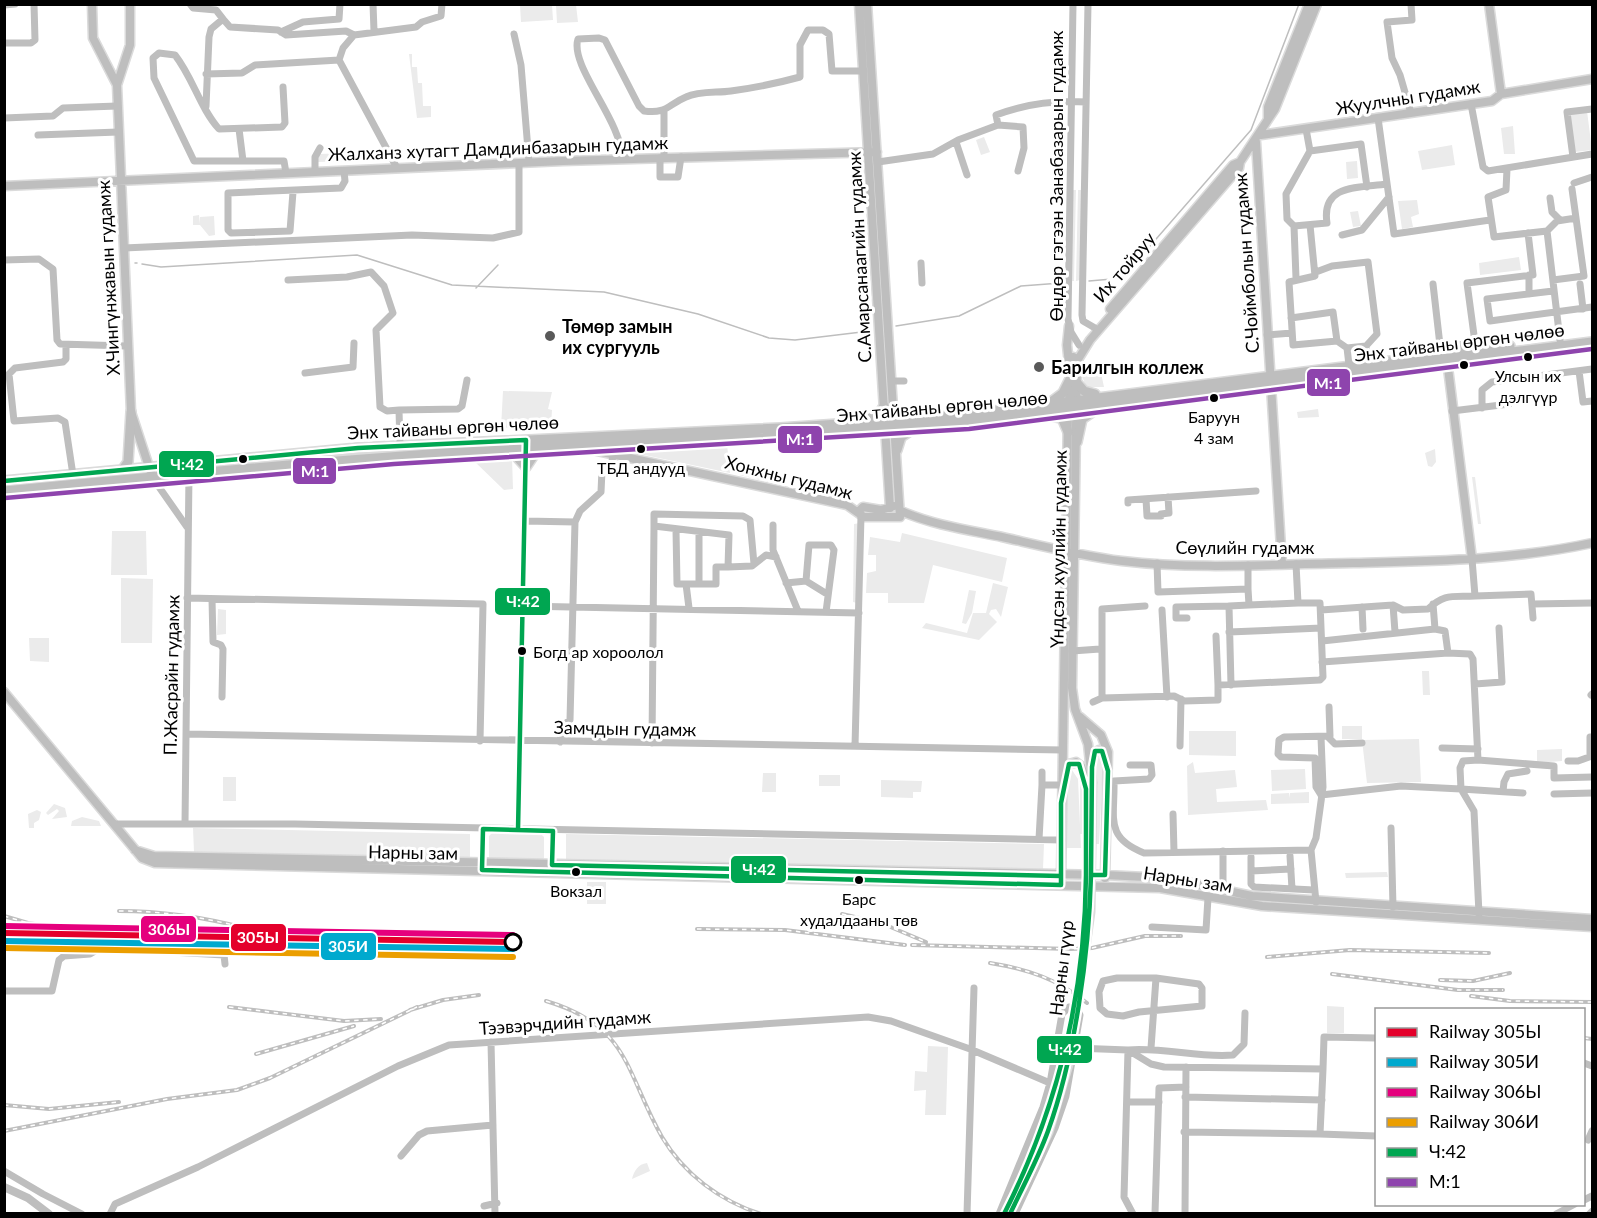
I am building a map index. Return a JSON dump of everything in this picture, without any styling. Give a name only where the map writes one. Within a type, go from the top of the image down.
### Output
[{"type":"highway","name":"Энх тайваны өргөн чөлөө","points":[[4,491],[381,456],[502,449],[526,444],[548,447],[570,446],[891,425],[933,417],[1049,403],[1101,406],[1443,354],[1475,347],[1593,335]]},
{"type":"highway","name":"Энх тайваны өргөн чөлөө","points":[[4,481],[400,445],[526,444],[859,422],[918,427],[1033,416],[1127,394],[1270,379],[1349,361],[1593,342]]},
{"type":"highway","points":[[1049,403],[1063,393],[1072,377],[1089,394],[1127,394]]},
{"type":"highway","points":[[1077,442],[1082,419],[1101,406]]},
{"type":"highway","points":[[859,422],[874,418],[889,407],[905,417],[933,417]]},
{"type":"highway","points":[[123,470],[128,462],[131,412]]},
{"type":"highway","points":[[1033,416],[1062,418],[1068,432]]},
{"type":"highway","points":[[897,450],[901,436],[918,427]]},
{"type":"highway","points":[[502,449],[515,455],[526,468],[534,455],[548,447]]},
{"type":"main road","name":"Х.Чингүнжавын гудамж","points":[[92,4],[93,38],[117,85]]},
{"type":"main road","name":"Х.Чингүнжавын гудамж","points":[[130,4],[130,45],[117,85],[127,346],[131,412],[152,477]]},
{"type":"main road","name":"С.Амарсанаагийн гудамж","points":[[860,4],[868,70]]},
{"type":"main road","name":"С.Амарсанаагийн гудамж","points":[[867,4],[868,70],[891,425],[890,508]]},
{"type":"main road","name":"Их тойруу","points":[[1268,118],[1268,107],[1309,4]]},
{"type":"main road","name":"Их тойруу","points":[[1073,405],[1072,377],[1079,345],[1233,165],[1240,162],[1259,138],[1275,109],[1317,4]]},
{"type":"main road","points":[[1489,4],[1501,94]]},
{"type":"main road","name":"Жуулчны гудамж","points":[[1259,138],[1492,101],[1501,94],[1593,79]]},
{"type":"main road","name":"С.Чоймболын гудамж","points":[[1259,138],[1270,379],[1282,564]]},
{"type":"main road","name":"С.Амарсанаагийн гудамж","points":[[873,152],[878,162],[892,381],[889,407]]},
{"type":"main road","name":"Жалханз хутагт Дамдинбазарын гудамж","points":[[4,186],[529,162],[873,152]]},
{"type":"main road","name":"Их тойруу","points":[[1072,377],[1085,347],[1239,168],[1240,162]]},
{"type":"main road","points":[[1069,326],[1067,345],[1072,377]]},
{"type":"main road","points":[[1443,354],[1472,560]]},
{"type":"main road","name":"Үндсэн хуулийн гудамж","points":[[1072,688],[1068,432],[1073,405]]},
{"type":"main road","name":"Үндсэн хуулийн гудамж","points":[[1066,672],[1077,442],[1073,405]]},
{"type":"main road","name":"С.Амарсанаагийн гудамж","points":[[891,425],[897,450],[900,513]]},
{"type":"main road","name":"Хонхны гудамж","points":[[570,446],[614,453],[836,502],[860,514]]},
{"type":"main road","name":"Сөүлийн гудамж","points":[[900,513],[896,506],[881,510],[863,507],[860,514],[900,513],[931,522],[1070,552],[1123,561],[1157,563],[1248,565],[1472,560],[1593,543]]},
{"type":"main road","points":[[1066,672],[1073,713],[1107,744],[1108,771]]},
{"type":"main road","points":[[1061,880],[1061,781],[1066,672]]},
{"type":"main road","name":"Нарны гүүр","points":[[1072,688],[1073,713],[1084,747],[1089,783]]},
{"type":"main road","name":"Нарны зам","points":[[4,692],[142,858],[155,863],[552,868],[1061,880],[1105,886],[1160,888],[1262,906],[1593,927]]},
{"type":"main road","name":"Нарны гүүр","points":[[1013,1214],[1065,1059],[1085,912],[1089,783],[1092,767],[1088,744],[1073,713]]},
{"type":"main road","points":[[1092,767],[1093,754],[1098,750],[1105,754],[1111,781],[1105,886]]},
{"type":"main road","points":[[1061,781],[1066,766],[1076,762],[1081,766],[1089,783]]},
{"type":"main road","name":"Нарны зам","points":[[1061,880],[1105,875],[1166,878],[1252,896],[1479,914],[1593,919]]},
{"type":"main road","points":[[1322,910],[1317,905],[1337,903]]},
{"type":"main road","points":[[1526,924],[1546,921],[1542,917]]},
{"type":"main road","name":"Нарны гүүр","points":[[1004,1214],[1021,1190]]},
{"type":"street","points":[[4,5],[15,4]]},
{"type":"street","points":[[4,43],[31,43],[35,40],[34,4]]},
{"type":"street","points":[[190,4],[193,8],[216,10],[230,27],[281,32],[286,35],[346,31],[354,35],[416,27],[422,22],[441,16],[441,4]]},
{"type":"street","points":[[281,32],[303,22],[339,19],[340,4]]},
{"type":"street","points":[[372,4],[374,31]]},
{"type":"street","name":"Өндөр гэгээн Занабазарын гудамж","points":[[1073,4],[1069,326],[1079,345]]},
{"type":"street","name":"Өндөр гэгээн Занабазарын гудамж","points":[[1088,4],[1082,319],[1095,328]]},
{"type":"street","points":[[1411,4],[1412,20],[1387,22],[1392,57],[1411,113]]},
{"type":"street","points":[[206,110],[206,74],[211,29],[223,19]]},
{"type":"street","points":[[622,159],[621,141],[578,59],[578,39],[605,40],[639,106],[644,111],[664,112],[686,97],[696,94],[734,91],[800,77],[800,45],[808,30],[824,30],[828,33],[832,71],[868,70]]},
{"type":"street","points":[[514,34],[521,65],[529,162]]},
{"type":"street","points":[[354,35],[343,48],[339,60],[397,168]]},
{"type":"street","points":[[283,87],[285,123],[282,127],[219,129],[206,110],[185,67],[175,55],[159,53],[153,58],[154,78],[194,160],[284,161],[286,173]]},
{"type":"street","points":[[206,74],[242,73],[255,65],[339,60]]},
{"type":"street","points":[[998,125],[996,115],[1006,111],[1039,104],[1086,102]]},
{"type":"street","points":[[1471,104],[1483,167],[1490,172],[1593,154]]},
{"type":"street","points":[[4,118],[53,116],[63,108],[117,106]]},
{"type":"street","points":[[1573,157],[1567,111],[1593,109]]},
{"type":"street","points":[[664,112],[660,177],[678,177],[681,157]]},
{"type":"street","points":[[1378,118],[1394,234],[1490,220]]},
{"type":"street","points":[[878,162],[933,154],[998,125],[1023,127],[1024,148],[1018,171]]},
{"type":"street","points":[[239,129],[243,161]]},
{"type":"street","points":[[1292,280],[1315,276],[1316,272],[1332,266],[1368,262],[1377,334],[1366,346],[1347,348],[1337,341],[1293,345],[1291,318],[1292,280],[1294,226],[1287,219],[1286,194],[1310,151],[1306,129]]},
{"type":"street","points":[[38,135],[118,132]]},
{"type":"street","points":[[956,142],[967,175]]},
{"type":"street","points":[[1310,151],[1361,144],[1367,187]]},
{"type":"street","points":[[315,172],[315,157],[321,148]]},
{"type":"street","points":[[124,248],[412,235],[493,238],[514,235],[519,232],[521,221],[519,163]]},
{"type":"street","points":[[1507,169],[1507,189],[1488,197],[1492,234],[1496,237],[1547,231],[1560,220],[1576,218]]},
{"type":"street","points":[[293,192],[290,231],[231,233],[228,230],[228,193],[293,192],[341,188],[345,181],[344,171]]},
{"type":"street","points":[[1553,280],[1584,276],[1573,186],[1593,177]]},
{"type":"street","points":[[1294,226],[1327,223],[1325,207],[1330,197],[1339,191],[1386,184]]},
{"type":"street","points":[[1342,235],[1362,230],[1389,197]]},
{"type":"street","points":[[1550,198],[1552,212],[1560,220]]},
{"type":"street","points":[[1310,225],[1316,272]]},
{"type":"street","points":[[1547,231],[1560,340]]},
{"type":"street","points":[[1475,347],[1467,283],[1533,275],[1528,233]]},
{"type":"street","points":[[4,260],[39,259],[53,269],[57,340],[66,346],[127,346]]},
{"type":"street","points":[[921,263],[922,283]]},
{"type":"street","points":[[288,280],[347,277],[361,272],[376,274],[389,295],[393,313],[376,330],[380,407],[387,411],[454,411],[462,406],[467,380]]},
{"type":"street","points":[[1529,276],[1529,294]]},
{"type":"street","points":[[1069,282],[1083,282]]},
{"type":"street","points":[[1433,284],[1443,354]]},
{"type":"street","points":[[1580,284],[1583,309]]},
{"type":"street","points":[[1553,291],[1487,299],[1490,321],[1593,308]]},
{"type":"street","points":[[1291,318],[1333,312],[1337,341]]},
{"type":"street","points":[[1268,335],[1292,333]]},
{"type":"street","points":[[305,373],[353,367],[354,343]]},
{"type":"street","points":[[66,346],[66,359],[63,362],[15,368],[9,374],[14,421],[58,418],[65,422],[73,475]]},
{"type":"street","points":[[1366,346],[1368,359]]},
{"type":"street","points":[[1347,348],[1349,361]]},
{"type":"street","points":[[1482,408],[1482,390],[1492,382],[1593,369]]},
{"type":"street","points":[[1579,371],[1583,402],[1593,401]]},
{"type":"street","points":[[892,381],[904,381]]},
{"type":"street","points":[[1452,411],[1509,405]]},
{"type":"street","points":[[399,410],[400,445]]},
{"type":"street","points":[[518,830],[526,444]]},
{"type":"street","points":[[560,742],[562,726],[570,720],[575,522],[580,511],[601,492],[602,470],[612,462],[614,453]]},
{"type":"street","name":"П.Жасрайн гудамж","points":[[185,824],[189,473]]},
{"type":"street","points":[[152,477],[187,527]]},
{"type":"street","points":[[1128,503],[1128,500],[1256,491]]},
{"type":"street","points":[[1146,499],[1147,516],[1161,516],[1169,513],[1168,497]]},
{"type":"street","points":[[652,743],[655,607],[654,514],[743,516],[750,520],[754,564]]},
{"type":"street","points":[[855,746],[860,514]]},
{"type":"street","points":[[525,521],[575,522]]},
{"type":"street","points":[[773,525],[773,550],[798,611]]},
{"type":"street","points":[[654,526],[729,535],[728,567]]},
{"type":"street","points":[[676,530],[677,584],[716,584],[716,567],[746,567],[754,564],[762,556],[776,557]]},
{"type":"street","points":[[699,532],[699,584]]},
{"type":"street","points":[[806,581],[807,547],[831,545],[834,550],[831,588],[827,594],[826,612]]},
{"type":"street","points":[[1472,560],[1475,596]]},
{"type":"street","points":[[1157,563],[1158,592],[1248,589]]},
{"type":"street","points":[[1296,564],[1298,603]]},
{"type":"street","points":[[1248,565],[1249,605]]},
{"type":"street","points":[[786,583],[806,581],[827,594]]},
{"type":"street","points":[[686,584],[689,608]]},
{"type":"street","points":[[1321,610],[1394,605],[1403,610],[1428,609],[1443,597],[1531,594],[1533,618]]},
{"type":"street","points":[[187,598],[483,604],[480,741]]},
{"type":"street","points":[[212,599],[213,642],[221,645],[223,649],[222,697]]},
{"type":"street","points":[[1187,618],[1176,618],[1176,607],[1317,602],[1321,610],[1323,677],[1320,680],[1218,686]]},
{"type":"street","points":[[1532,604],[1593,603]]},
{"type":"street","points":[[1433,604],[1435,628]]},
{"type":"street","points":[[1394,605],[1395,632]]},
{"type":"street","points":[[523,606],[859,613]]},
{"type":"street","points":[[1102,698],[1100,649],[1103,644],[1102,609],[1145,606]]},
{"type":"street","points":[[1229,606],[1231,685]]},
{"type":"street","points":[[1362,607],[1363,629]]},
{"type":"street","points":[[1162,610],[1167,697]]},
{"type":"street","points":[[1093,702],[1102,698],[1167,697],[1218,700],[1217,638],[1322,628]]},
{"type":"street","points":[[1322,641],[1392,635],[1395,632],[1435,628],[1443,629],[1446,634],[1448,653]]},
{"type":"street","points":[[1475,684],[1502,682],[1499,628]]},
{"type":"street","points":[[1072,651],[1100,649]]},
{"type":"street","points":[[1322,662],[1448,653],[1470,654],[1473,659],[1475,684],[1478,760]]},
{"type":"street","points":[[1180,746],[1181,699]]},
{"type":"street","points":[[1316,902],[1311,850],[1316,838],[1324,737],[1329,707]]},
{"type":"street","name":"Замчдын гудамж","points":[[186,734],[1063,750]]},
{"type":"street","points":[[1321,795],[1316,788],[1315,758],[1281,757],[1278,754],[1281,738],[1324,737],[1335,744],[1362,743]]},
{"type":"street","points":[[1568,761],[1578,761],[1591,756],[1590,737],[1593,737]]},
{"type":"street","points":[[1442,748],[1478,748]]},
{"type":"street","points":[[1463,748],[1463,761],[1460,768],[1461,789],[1474,811],[1479,914]]},
{"type":"street","points":[[1463,761],[1478,760],[1554,766],[1554,778],[1593,777]]},
{"type":"street","points":[[1130,765],[1151,765],[1151,778],[1111,781],[1115,823],[1119,840],[1144,853],[1311,850]]},
{"type":"street","points":[[1503,791],[1508,774],[1527,771]]},
{"type":"street","points":[[1039,839],[1042,772]]},
{"type":"street","points":[[1042,785],[1061,781]]},
{"type":"street","points":[[1321,795],[1401,786],[1523,793]]},
{"type":"street","points":[[1554,794],[1593,793]]},
{"type":"street","points":[[1173,814],[1174,852]]},
{"type":"street","points":[[114,824],[1062,840]]},
{"type":"street","points":[[1391,828],[1393,907]]},
{"type":"street","points":[[482,867],[483,829]]},
{"type":"street","points":[[552,868],[553,831]]},
{"type":"street","points":[[1222,891],[1223,851]]},
{"type":"street","points":[[1290,856],[1292,889]]},
{"type":"street","points":[[1251,857],[1251,884],[1254,887],[1314,890]]},
{"type":"street","points":[[1251,871],[1291,869]]},
{"type":"street","points":[[1152,927],[1206,930],[1208,898]]},
{"type":"street","points":[[4,991],[52,991],[59,960],[64,956],[90,954],[100,948],[224,955],[225,964]]},
{"type":"street","points":[[1151,1048],[1156,978]]},
{"type":"street","points":[[1156,978],[1198,984],[1202,988],[1203,1004],[1198,1008],[1154,1010],[1123,1016],[1107,1014],[1100,1008],[1099,992],[1103,981],[1156,978]]},
{"type":"street","points":[[967,1214],[970,1049],[974,988]]},
{"type":"street","points":[[999,1214],[1033,1136],[1050,1083],[1062,1014],[1069,1006],[1076,1007],[1080,1012],[1066,1096],[1021,1190]]},
{"type":"street","points":[[1075,1048],[1128,1050],[1151,1048],[1190,1054],[1233,1055],[1244,1044],[1245,1014]]},
{"type":"street","name":"Тээвэрчдийн гудамж","points":[[110,1214],[115,1204],[443,1046],[868,1017],[891,1021],[970,1049],[1050,1083]]},
{"type":"street","points":[[1320,1134],[1324,1037],[1375,1038]]},
{"type":"street","points":[[491,1042],[497,1203],[495,1214]]},
{"type":"street","points":[[1128,1050],[1157,1066],[1323,1069]]},
{"type":"street","points":[[1128,1050],[1124,1197],[1132,1214]]},
{"type":"street","points":[[1185,1214],[1186,1067]]},
{"type":"street","points":[[1155,1214],[1161,1086],[1186,1087]]},
{"type":"street","points":[[1185,1097],[1322,1100]]},
{"type":"street","points":[[1127,1102],[1159,1102]]},
{"type":"street","points":[[400,1156],[419,1135],[428,1131],[493,1125]]},
{"type":"street","points":[[1588,1140],[1593,1131]]},
{"type":"street","points":[[1184,1132],[1375,1136]]},
{"type":"street","points":[[4,1171],[82,1214]]},
{"type":"street","points":[[484,1206],[497,1203]]},
{"type":"street","points":[[1556,1214],[1571,1206]]},
{"type":"shaded area","points":[[520,5],[552,5],[553,20],[521,22]]},
{"type":"shaded area","points":[[556,5],[576,5],[578,22],[557,23]]},
{"type":"shaded area","points":[[409,54],[412,54],[412,67],[417,67],[418,83],[422,83],[423,106],[431,106],[431,117],[417,118]]},
{"type":"shaded area","points":[[1587,111],[1592,150],[1575,152],[1570,113]]},
{"type":"shaded area","points":[[1513,126],[1515,154],[1504,154],[1501,128]]},
{"type":"shaded area","points":[[984,137],[990,152],[981,155],[976,140]]},
{"type":"shaded area","points":[[1452,145],[1455,165],[1422,170],[1418,151]]},
{"type":"shaded area","points":[[348,153],[348,161],[317,162],[319,154]]},
{"type":"shaded area","points":[[1357,161],[1358,178],[1347,179],[1346,162]]},
{"type":"shaded area","points":[[1072,190],[1076,190],[1074,281],[1071,281]]},
{"type":"shaded area","points":[[1078,190],[1082,190],[1080,280],[1076,281]]},
{"type":"shaded area","points":[[1417,200],[1419,214],[1411,217],[1413,227],[1402,229],[1398,201]]},
{"type":"shaded area","points":[[1358,211],[1361,226],[1353,227],[1350,212]]},
{"type":"shaded area","points":[[199,215],[200,224],[200,217],[214,216],[215,235],[209,236],[200,225],[193,225],[193,216]]},
{"type":"shaded area","points":[[1519,257],[1521,270],[1480,275],[1479,263]]},
{"type":"shaded area","points":[[1081,373],[1101,373],[1104,387],[1086,387]]},
{"type":"shaded area","points":[[503,391],[552,392],[548,409],[552,410],[551,425],[501,428]]},
{"type":"shaded area","points":[[1318,409],[1319,417],[1298,418],[1297,412]]},
{"type":"shaded area","points":[[727,444],[730,473],[616,449],[616,445]]},
{"type":"shaded area","points":[[1435,449],[1436,462],[1432,467],[1428,466],[1425,453]]},
{"type":"shaded area","points":[[512,458],[513,489],[504,490],[474,461]]},
{"type":"shaded area","points":[[773,470],[775,475],[773,483],[739,475],[742,472]]},
{"type":"shaded area","points":[[1472,477],[1475,477],[1481,524],[1478,524]]},
{"type":"shaded area","points":[[860,523],[857,603],[853,602],[854,524]]},
{"type":"shaded area","points":[[112,531],[146,531],[147,575],[111,575]]},
{"type":"shaded area","points":[[902,533],[1007,558],[1002,582],[933,565],[924,603],[888,603],[888,593],[866,593],[867,573],[876,571],[876,555],[868,555],[870,537],[900,542]]},
{"type":"shaded area","points":[[121,578],[153,579],[152,643],[121,643]]},
{"type":"shaded area","points":[[993,583],[1008,587],[1001,617],[996,609],[991,610],[989,614],[997,622],[979,640],[922,628],[926,623],[967,633],[973,613],[986,613]]},
{"type":"shaded area","points":[[969,590],[976,591],[972,613],[966,624],[962,623]]},
{"type":"shaded area","points":[[218,609],[226,610],[226,634],[217,635]]},
{"type":"shaded area","points":[[29,638],[49,638],[49,662],[30,661]]},
{"type":"shaded area","points":[[1422,671],[1429,671],[1430,695],[1423,695]]},
{"type":"shaded area","points":[[1342,726],[1362,726],[1362,739],[1342,739]]},
{"type":"shaded area","points":[[1189,731],[1236,731],[1236,756],[1189,755]]},
{"type":"shaded area","points":[[1419,739],[1421,782],[1367,783],[1362,740]]},
{"type":"shaded area","points":[[1562,749],[1562,761],[1537,763],[1537,750]]},
{"type":"shaded area","points":[[1097,755],[1100,755],[1103,764],[1099,844],[1093,844],[1093,762]]},
{"type":"shaded area","points":[[1193,762],[1195,773],[1235,770],[1237,787],[1216,789],[1217,802],[1266,800],[1268,810],[1188,815],[1187,766]]},
{"type":"shaded area","points":[[1305,769],[1306,789],[1272,791],[1271,770]]},
{"type":"shaded area","points":[[1072,770],[1078,779],[1081,848],[1067,848],[1066,778]]},
{"type":"shaded area","points":[[763,773],[776,773],[776,792],[762,792]]},
{"type":"shaded area","points":[[819,775],[840,775],[840,786],[819,786]]},
{"type":"shaded area","points":[[223,777],[236,777],[236,801],[223,801]]},
{"type":"shaded area","points":[[881,780],[922,781],[921,792],[913,792],[913,798],[881,797]]},
{"type":"shaded area","points":[[1309,792],[1309,803],[1271,804],[1271,794],[1289,793],[1289,798],[1290,793]]},
{"type":"shaded area","points":[[54,804],[65,808],[67,817],[52,819],[59,811],[57,809],[48,815],[46,813]]},
{"type":"shaded area","points":[[37,810],[41,812],[39,820],[34,823],[34,828],[29,828],[28,814]]},
{"type":"shaded area","points":[[82,817],[99,821],[101,826],[71,826],[72,821]]},
{"type":"shaded area","points":[[193,828],[470,834],[470,858],[194,852]]},
{"type":"shaded area","points":[[492,833],[541,834],[544,837],[544,858],[541,861],[492,860],[489,857],[489,836]]},
{"type":"shaded area","points":[[566,834],[1044,844],[1043,869],[566,860]]},
{"type":"shaded area","points":[[1387,872],[1388,877],[1346,878],[1345,873]]},
{"type":"shaded area","points":[[587,882],[606,882],[606,904],[587,904]]},
{"type":"shaded area","points":[[1327,1006],[1344,1007],[1344,1033],[1327,1033]]},
{"type":"shaded area","points":[[928,1046],[948,1047],[946,1115],[925,1115],[926,1090],[914,1091],[915,1071],[927,1072]]},
{"type":"shaded area","points":[[647,1163],[650,1171],[632,1179],[637,1168]]},
{"type":"waterway","points":[[1089,281],[1112,279],[1130,269],[1251,130],[1299,4]]},
{"type":"waterway","points":[[142,264],[161,267],[357,255],[452,285],[604,292],[698,314],[769,338],[795,340],[870,331]]},
{"type":"waterway","points":[[476,288],[498,265]]},
{"type":"waterway","points":[[896,326],[959,316],[1021,286],[1061,283]]},
{"type":"waterway","points":[[4,1187],[28,1198],[49,1214]]},
{"type":"railway","points":[[119,911],[183,915],[245,928]]},
{"type":"railway","points":[[842,914],[881,923],[926,942]]},
{"type":"railway","points":[[4,916],[28,923],[83,931],[333,935]]},
{"type":"railway","points":[[697,929],[785,930],[905,945]]},
{"type":"railway","points":[[912,945],[1071,949],[1092,948],[1145,936],[1181,936]]},
{"type":"railway","points":[[4,941],[54,942]]},
{"type":"railway","points":[[1267,957],[1350,950],[1489,953]]},
{"type":"railway","points":[[990,963],[1042,976],[1065,987],[1087,1003]]},
{"type":"railway","points":[[1440,980],[1473,981],[1510,973]]},
{"type":"railway","points":[[1332,974],[1458,990],[1503,990]]},
{"type":"railway","points":[[410,1010],[443,1000],[479,995]]},
{"type":"railway","points":[[1471,996],[1510,1001],[1592,1002]]},
{"type":"railway","points":[[546,1001],[574,1011],[610,1038],[622,1054],[662,1137],[692,1174],[717,1194],[761,1214]]},
{"type":"railway","points":[[229,1007],[344,1021],[381,1019]]},
{"type":"railway","points":[[4,1131],[167,1099],[237,1090],[270,1078],[417,1007]]},
{"type":"railway","points":[[256,1054],[354,1026]]},
{"type":"railway","points":[[1585,1038],[1592,1039]]},
{"type":"railway","points":[[4,1105],[49,1109],[119,1102]]},
{"type":"rail line","name":"306Ы","points":[[4,926],[513,935]]},
{"type":"rail line","name":"305Ы","points":[[4,933],[513,942]]},
{"type":"rail line","name":"305И","points":[[4,941],[513,949]]},
{"type":"rail line","name":"306И","points":[[4,948],[513,957]]},
{"type":"transit line","name":"М:1","points":[[5,498],[394,464],[969,429],[1592,349]]},
{"type":"transit line","name":"Ч:42","points":[[4,481],[358,448],[526,440],[518,830]]},
{"type":"transit line","name":"Ч:42","points":[[1095,751],[1102,751],[1108,771],[1105,875],[1091,875],[1092,767],[1095,751]]},
{"type":"transit line","name":"Ч:42","points":[[1061,876],[1061,803],[1069,764],[1079,764],[1086,789],[1086,875]]},
{"type":"transit line","name":"Ч:42","points":[[483,829],[553,831],[552,865],[1061,876],[1061,885],[482,870],[483,829]]},
{"type":"transit line","name":"Ч:42","points":[[1004,1214],[1039,1133],[1065,1049],[1080,963],[1086,875]]},
{"type":"transit line","name":"Ч:42","points":[[1010,1214],[1044,1141],[1058,1102],[1066,1070],[1084,971],[1091,875]]},
{"type":"place","name":"Төмөр замын их сургууль","points":[[550,336]]},
{"type":"place","name":"Улсын их дэлгүүр","points":[[1528,357]]},
{"type":"place","name":"Барилгын коллеж","points":[[1039,367]]},
{"type":"place","name":"Баруун 4 зам","points":[[1214,398]]},
{"type":"place","name":"ТБД андууд","points":[[641,449]]},
{"type":"place","name":"Богд ар хороолол","points":[[522,651]]},
{"type":"place","name":"Вокзал","points":[[576,872]]},
{"type":"place","name":"Барс худалдааны төв","points":[[859,880]]}]
